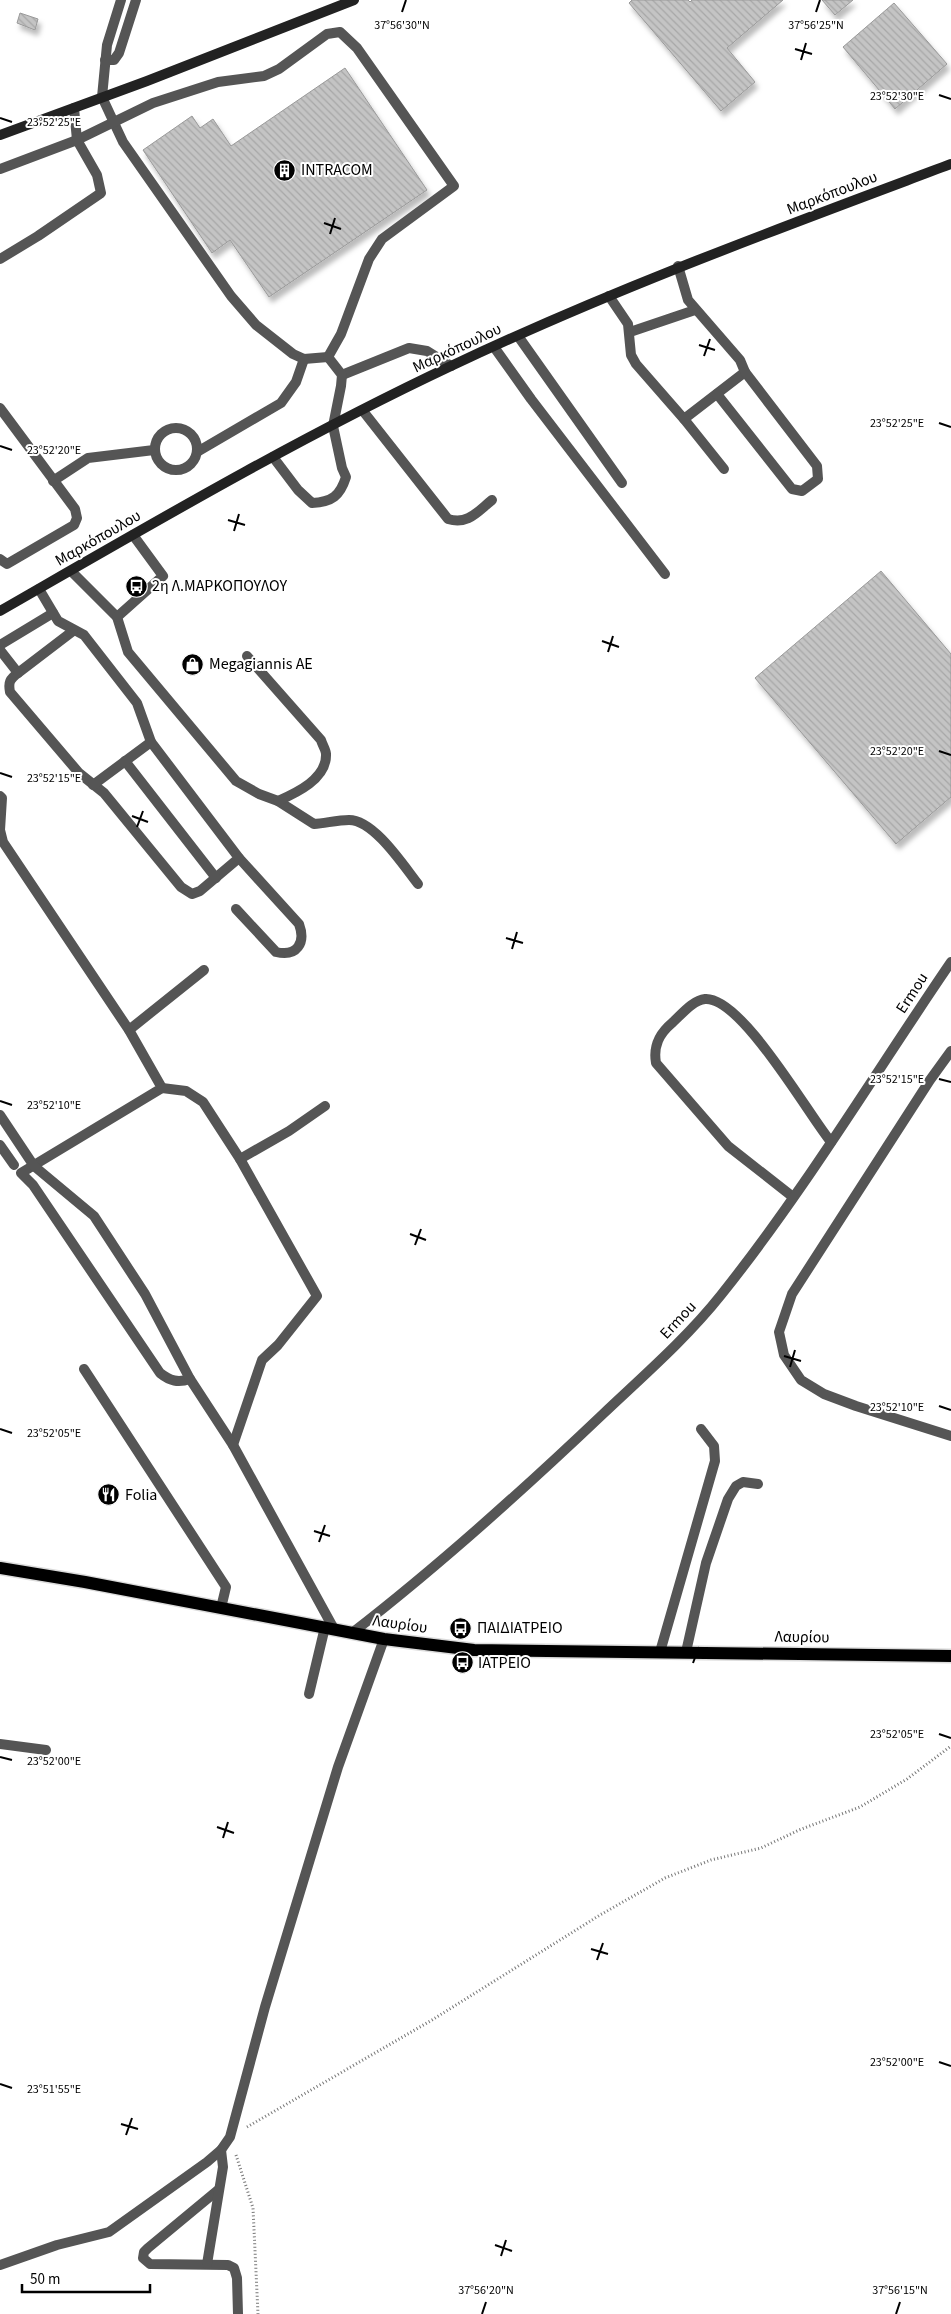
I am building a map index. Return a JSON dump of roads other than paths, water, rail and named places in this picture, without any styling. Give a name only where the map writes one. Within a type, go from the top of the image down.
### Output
[{"type":"main road","points":[[0,135],[102,98],[354,0]]},
{"type":"main road","name":"Μαρκόπουλου","points":[[0,611],[273,457],[451,366],[678,266],[951,164]]},
{"type":"main road","name":"Λαυρίου","points":[[0,1568],[384,1639],[474,1650],[951,1656]]},
{"type":"street","points":[[121,0],[107,45],[102,98],[123,142],[231,296],[256,325],[294,354],[304,359],[328,356]]},
{"type":"street","points":[[105,60],[114,60],[119,53],[136,0]]},
{"type":"street","points":[[0,169],[77,140],[153,103],[218,82],[264,76],[279,69],[327,34],[340,32],[357,48],[454,186],[382,239],[369,259],[341,334],[328,356]]},
{"type":"street","points":[[0,259],[101,193],[97,175],[77,140],[74,108]]},
{"type":"street","points":[[678,266],[688,300],[740,360],[746,372],[817,466],[818,479],[802,491],[792,489],[716,394]]},
{"type":"street","points":[[609,296],[628,324],[631,355],[636,364],[724,468]]},
{"type":"street","points":[[630,332],[695,310]]},
{"type":"street","points":[[518,336],[622,482]]},
{"type":"street","points":[[494,347],[530,399],[665,574]]},
{"type":"street","points":[[342,375],[409,348],[427,350],[451,366]]},
{"type":"street","points":[[273,457],[298,490],[312,503],[327,502],[342,491],[346,477],[342,468],[333,426],[342,386],[342,375],[328,356]]},
{"type":"street","points":[[197,452],[194,438],[183,429],[177,428],[163,432],[155,443],[154,450],[159,463],[164,468],[178,471],[191,464],[197,452],[281,403],[296,382],[304,359]]},
{"type":"street","points":[[684,419],[746,372]]},
{"type":"street","points":[[0,408],[75,509],[77,518],[74,524],[7,564],[0,560]]},
{"type":"street","points":[[363,411],[448,519],[459,522],[468,519],[492,500]]},
{"type":"street","points":[[53,481],[88,458],[154,450]]},
{"type":"street","points":[[117,617],[163,576],[133,535]]},
{"type":"street","points":[[70,571],[117,617],[128,652],[236,781],[259,794],[278,801],[314,824],[349,820],[363,822],[374,831],[418,884]]},
{"type":"street","points":[[39,589],[58,621],[73,631],[84,635],[137,703],[151,742],[239,858],[299,924],[303,934],[297,949],[284,954],[276,952],[236,909]]},
{"type":"street","points":[[0,645],[53,612]]},
{"type":"street","points":[[73,631],[10,678],[8,685],[10,692],[78,773],[104,793],[181,887],[192,894],[200,892],[239,858]]},
{"type":"street","points":[[0,650],[18,673]]},
{"type":"street","points":[[247,656],[321,740],[326,755],[322,769],[305,789],[278,801]]},
{"type":"street","points":[[93,785],[151,742]]},
{"type":"street","points":[[125,761],[216,878]]},
{"type":"street","points":[[0,796],[2,798],[0,830],[3,842],[129,1030],[162,1088]]},
{"type":"street","name":"Ermou","points":[[352,1633],[438,1564],[495,1515],[683,1339],[721,1295],[793,1197],[951,962]]},
{"type":"street","points":[[129,1030],[204,970]]},
{"type":"street","points":[[793,1197],[728,1146],[656,1063],[654,1053],[662,1032],[699,1000],[707,998],[719,1002],[728,1008],[764,1046],[831,1142]]},
{"type":"street","points":[[951,1051],[930,1080],[792,1294],[779,1332],[784,1355],[801,1380],[824,1394],[951,1436]]},
{"type":"street","points":[[190,1379],[177,1381],[167,1379],[160,1373],[33,1185],[21,1173],[162,1088],[186,1091],[203,1102],[240,1159],[317,1296],[278,1345],[262,1360],[232,1445]]},
{"type":"street","points":[[240,1159],[289,1131],[325,1106]]},
{"type":"street","points":[[0,1115],[34,1166],[94,1216],[145,1294],[190,1379],[232,1445],[330,1628],[309,1694]]},
{"type":"street","points":[[0,1145],[14,1165]]},
{"type":"street","points":[[84,1369],[226,1587],[221,1608]]},
{"type":"street","points":[[660,1652],[715,1461],[714,1446],[701,1429]]},
{"type":"street","points":[[686,1652],[706,1563],[728,1499],[736,1486],[743,1482],[758,1484]]},
{"type":"street","points":[[0,2265],[56,2245],[109,2232],[221,2150],[230,2137],[265,2007],[335,1776],[384,1639]]},
{"type":"street","points":[[0,1744],[46,1750]]},
{"type":"street","points":[[207,2264],[223,2167],[221,2150]]},
{"type":"street","points":[[218,2190],[144,2252],[143,2258],[150,2264],[207,2264],[228,2265],[234,2268],[237,2278],[238,2314]]},
{"type":"place","name":"INTRACOM","points":[[285,170]]},
{"type":"place","name":"2η Λ.ΜΑΡΚΟΠΟΥΛΟΥ","points":[[136,586]]},
{"type":"place","name":"Megagiannis AE","points":[[193,664]]},
{"type":"place","name":"Folia","points":[[109,1495]]},
{"type":"place","name":"ΠΑΙΔΙΑΤΡΕΙΟ","points":[[461,1628]]},
{"type":"place","name":"ΙΑΤΡΕΙΟ","points":[[462,1663]]}]
